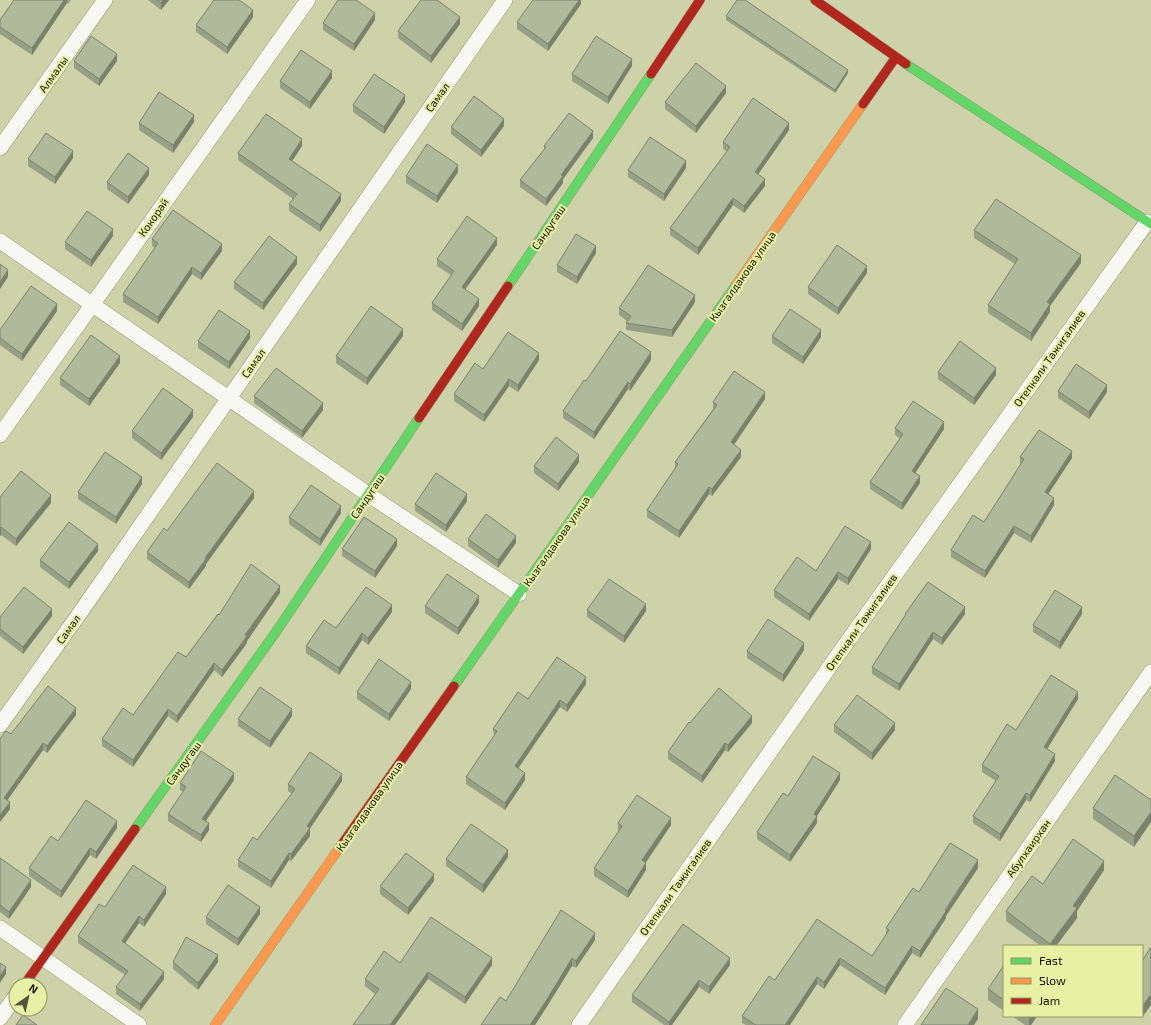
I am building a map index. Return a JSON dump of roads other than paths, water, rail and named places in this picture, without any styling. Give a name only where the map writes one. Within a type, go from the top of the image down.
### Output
[{"type":"street","name":"Алмалы","points":[[0,148],[105,0]]},
{"type":"street","name":"Кокорай","points":[[0,435],[308,0]]},
{"type":"street","name":"Самал","points":[[0,725],[505,0]]},
{"type":"street","name":"Сандугаш","points":[[29,977],[278,629],[700,0]]},
{"type":"street","points":[[815,0],[896,57],[1149,223]]},
{"type":"street","name":"Кызгалдакова улица","points":[[215,1025],[896,57]]},
{"type":"street","name":"Отепкали Тажигалиев","points":[[579,1025],[831,665],[1149,223]]},
{"type":"street","points":[[0,241],[369,495],[519,594]]},
{"type":"street","name":"Абулхаирхан","points":[[905,1025],[1151,672]]},
{"type":"street","points":[[0,928],[139,1025]]},
{"type":"street","points":[[0,1018],[8,1007]]}]
